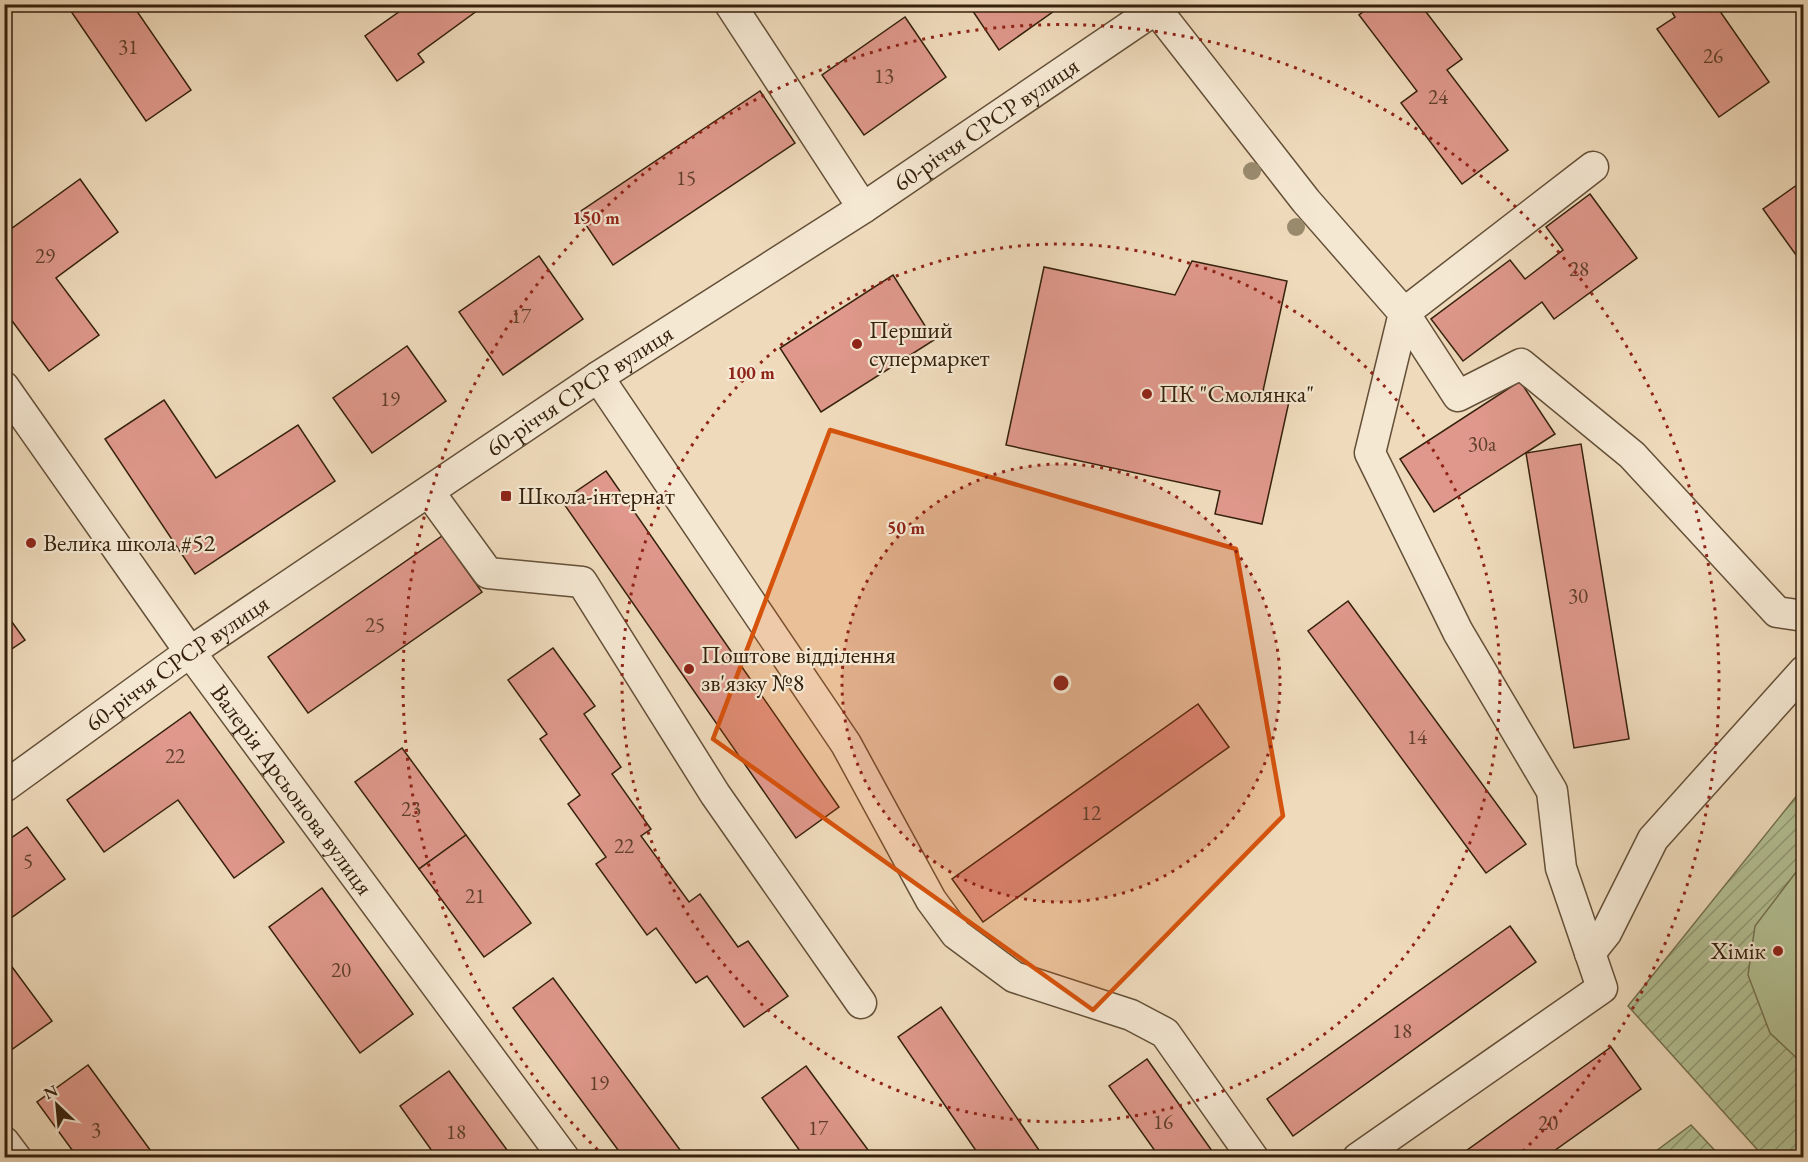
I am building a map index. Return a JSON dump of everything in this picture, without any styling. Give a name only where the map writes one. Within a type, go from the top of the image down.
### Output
[{"type":"street","points":[[730,4],[863,208]]},
{"type":"street","points":[[1159,7],[1306,201],[1404,313],[1458,396],[1521,364],[1632,454],[1777,612],[1803,616]]},
{"type":"street","name":"60-річчя СРСР вулиця","points":[[4,787],[190,652],[598,377],[863,208],[1159,7]]},
{"type":"street","points":[[1358,1158],[1602,988],[1561,867],[1552,791],[1458,632],[1370,453],[1404,313],[1593,166]]},
{"type":"street","points":[[598,377],[846,744],[931,900],[956,934],[1014,977],[1131,1014],[1166,1033],[1253,1158]]},
{"type":"street","name":"Валерія Арсьонова вулиця","points":[[4,387],[190,652],[564,1158]]},
{"type":"street","points":[[429,492],[488,573],[582,582],[715,794],[861,1003]]},
{"type":"street","points":[[1590,953],[1606,933],[1653,839],[1803,671]]},
{"type":"street","points":[[4,1142],[16,1158]]},
{"type":"highlighted area","points":[[830,430],[1236,549],[1283,816],[1093,1010],[713,739]]},
{"type":"green space","points":[[1803,788],[1803,1157],[1764,1157],[1628,1006]]},
{"type":"green space","name":"Хiмік","points":[[1803,863],[1803,1064],[1770,1033],[1748,975],[1755,926]]},
{"type":"green space","points":[[1691,1125],[1721,1157],[1648,1157]]},
{"type":"building","points":[[66,4],[132,4],[191,90],[146,121]]},
{"type":"building","points":[[410,4],[485,5],[418,54],[424,62],[397,81],[365,36]]},
{"type":"building","points":[[968,4],[1064,4],[999,50]]},
{"type":"building","points":[[1373,4],[1420,4],[1462,59],[1447,70],[1508,150],[1462,184],[1401,103],[1417,91],[1359,15]]},
{"type":"building","points":[[1667,4],[1715,4],[1769,82],[1719,117],[1657,29],[1675,17]]},
{"type":"building","points":[[905,17],[946,77],[864,135],[822,75]]},
{"type":"building","points":[[760,91],[795,143],[613,265],[578,213]]},
{"type":"building","points":[[80,179],[118,232],[56,278],[99,335],[49,371],[4,310],[4,234]]},
{"type":"building","points":[[1804,180],[1804,266],[1763,209]]},
{"type":"building","points":[[1590,194],[1637,258],[1554,319],[1542,302],[1463,361],[1431,319],[1510,260],[1525,279],[1563,250],[1546,227]]},
{"type":"building","points":[[539,256],[583,319],[503,375],[459,312]]},
{"type":"building","name":"ПК \"Смолянка\"","points":[[1192,261],[1287,281],[1263,391],[1290,397],[1262,524],[1215,514],[1220,491],[1006,445],[1044,267],[1175,295]]},
{"type":"building","name":"Перший супермаркет","points":[[893,275],[934,340],[821,412],[780,348]]},
{"type":"building","points":[[407,346],[446,401],[372,453],[333,398]]},
{"type":"building","points":[[1520,381],[1555,434],[1434,512],[1400,459]]},
{"type":"building","points":[[164,400],[216,478],[298,425],[335,481],[195,574],[105,439]]},
{"type":"building","points":[[1581,444],[1629,739],[1574,748],[1526,453]]},
{"type":"building","points":[[606,471],[839,807],[796,838],[562,501]]},
{"type":"building","points":[[442,536],[482,592],[308,713],[268,657]]},
{"type":"building","points":[[1348,601],[1526,844],[1486,873],[1308,631]]},
{"type":"building","points":[[4,611],[25,640],[4,654]]},
{"type":"building","points":[[553,648],[595,706],[584,714],[621,767],[612,774],[651,829],[641,836],[689,902],[700,894],[738,947],[748,941],[788,996],[744,1027],[707,976],[696,983],[656,928],[647,935],[596,864],[606,857],[568,804],[580,795],[540,739],[547,734],[508,680]]},
{"type":"building","points":[[1198,704],[1229,747],[983,922],[952,879]]},
{"type":"building","points":[[190,712],[284,842],[234,878],[178,800],[104,852],[67,800]]},
{"type":"building","points":[[402,748],[466,835],[419,869],[355,782]]},
{"type":"building","points":[[27,827],[65,879],[4,923],[4,843]]},
{"type":"building","points":[[466,835],[531,923],[484,957],[419,869]]},
{"type":"building","points":[[322,888],[413,1014],[360,1053],[269,927]]},
{"type":"building","points":[[1510,926],[1536,962],[1293,1136],[1267,1099]]},
{"type":"building","points":[[4,956],[52,1021],[4,1055]]},
{"type":"building","points":[[553,978],[686,1158],[624,1158],[513,1008]]},
{"type":"building","points":[[941,1007],[1043,1156],[1041,1158],[981,1158],[898,1037]]},
{"type":"building","points":[[1611,1047],[1641,1089],[1544,1158],[1456,1158]]},
{"type":"building","points":[[1147,1059],[1217,1158],[1160,1158],[1109,1086]]},
{"type":"building","points":[[88,1065],[156,1158],[78,1158],[37,1102]]},
{"type":"building","points":[[806,1066],[874,1158],[805,1158],[762,1098]]},
{"type":"building","points":[[449,1071],[513,1158],[437,1158],[400,1106]]},
{"type":"place","name":"Перший супермаркет","points":[[857,344]]},
{"type":"place","name":"ПК \"Смолянка\"","points":[[1147,394]]},
{"type":"place","name":"Школа-інтернат","points":[[506,496]]},
{"type":"place","name":"Велика школа #52","points":[[31,543]]},
{"type":"place","name":"Поштове відділення зв'язку №8","points":[[689,669]]},
{"type":"place","name":"Хiмік","points":[[1778,951]]}]
